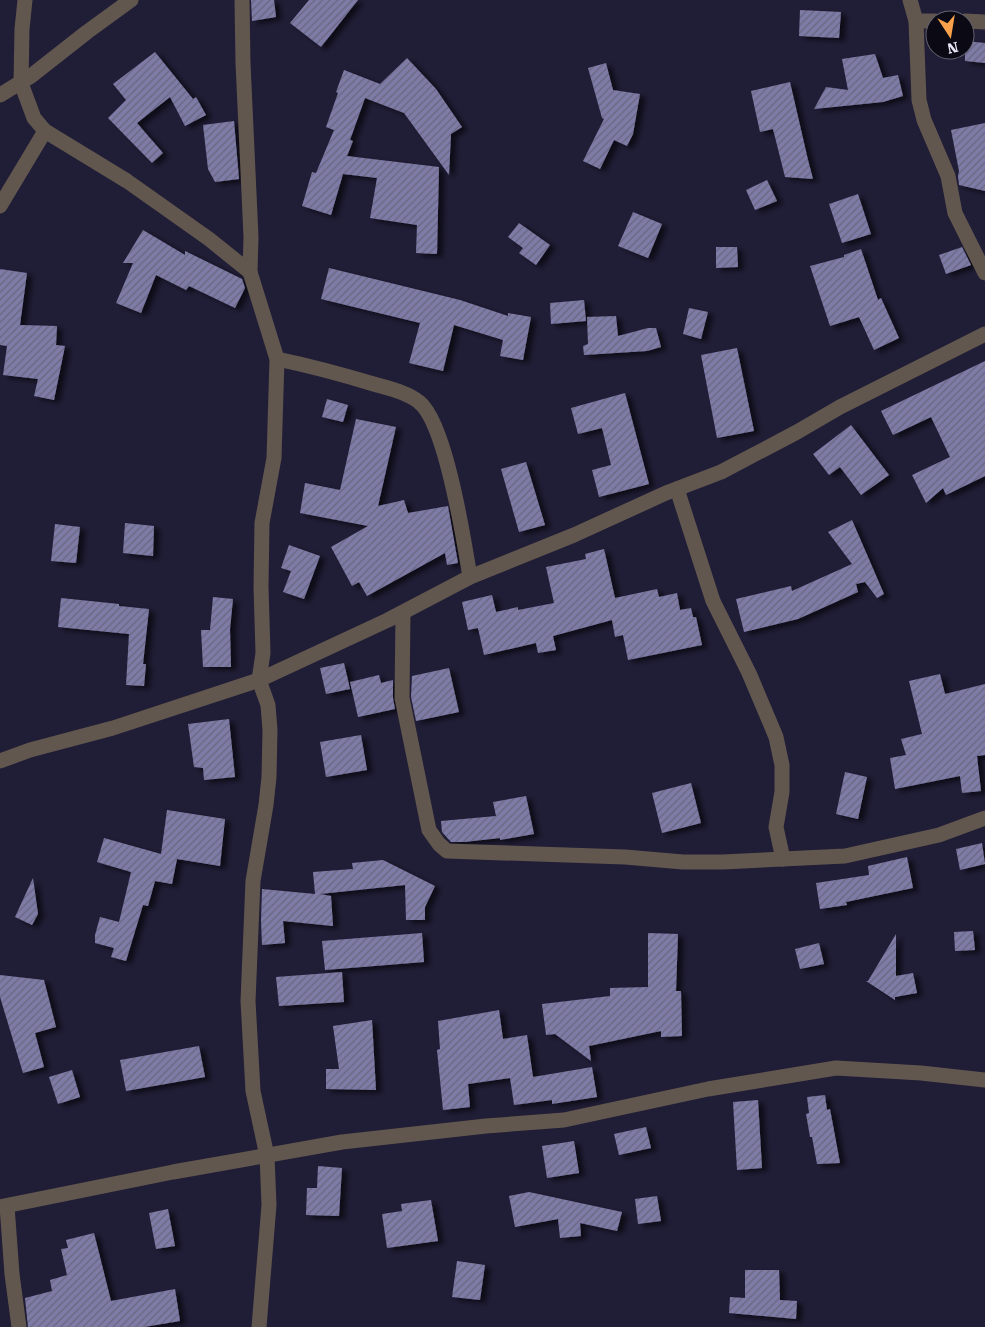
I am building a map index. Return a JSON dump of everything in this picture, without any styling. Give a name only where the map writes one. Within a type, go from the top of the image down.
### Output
[{"type":"street","points":[[25,0],[22,29],[21,83],[34,118],[45,131],[127,181],[209,239],[250,272]]},
{"type":"street","points":[[0,95],[31,76],[130,0]]},
{"type":"street","points":[[242,0],[251,237],[250,272],[277,358],[274,458],[262,523],[260,587],[263,653],[259,680],[268,704],[270,730],[269,777],[254,881],[248,1001],[253,1091],[267,1156],[269,1204],[258,1327]]},
{"type":"street","points":[[910,0],[916,21],[919,100],[924,120],[948,176],[954,213],[985,273]]},
{"type":"street","points":[[916,21],[925,21]]},
{"type":"street","points":[[0,206],[45,131]]},
{"type":"street","points":[[0,761],[30,750],[113,728],[259,680],[402,613],[470,577],[574,535],[666,493],[721,472],[840,407],[985,334]]},
{"type":"street","points":[[277,358],[356,378],[397,391],[419,402],[429,414],[435,426],[453,484],[470,577]]},
{"type":"street","points":[[677,490],[713,601],[750,673],[776,737],[782,765],[782,792],[776,827],[783,859]]},
{"type":"street","points":[[402,613],[402,698],[429,830],[439,844],[447,851],[625,857],[683,862],[845,856],[939,835],[985,818]]},
{"type":"street","points":[[19,1327],[3,1207],[172,1172],[342,1142],[486,1126],[564,1120],[708,1088],[836,1068],[921,1073],[985,1080]]},
{"type":"building","points":[[251,0],[274,0],[276,17],[252,21]]},
{"type":"building","points":[[309,0],[358,0],[321,47],[290,23]]},
{"type":"building","points":[[800,10],[841,12],[839,38],[799,36]]},
{"type":"building","points":[[975,42],[985,43],[985,63],[965,61],[975,60]]},
{"type":"building","points":[[155,52],[193,99],[196,97],[206,115],[185,126],[170,97],[137,123],[163,153],[152,163],[108,118],[126,100],[113,84]]},
{"type":"building","points":[[875,54],[883,78],[898,75],[903,96],[883,102],[814,109],[826,87],[848,90],[842,59]]},
{"type":"building","points":[[407,58],[436,89],[462,127],[451,134],[449,175],[404,113],[365,98],[350,140],[353,141],[347,156],[439,167],[437,254],[416,253],[417,225],[370,218],[377,178],[343,174],[331,215],[302,206],[312,172],[316,173],[334,130],[326,127],[344,70],[380,84]]},
{"type":"building","points":[[606,63],[613,90],[640,94],[633,134],[627,146],[614,140],[600,169],[583,161],[604,119],[602,118],[588,68]]},
{"type":"building","points":[[790,82],[813,179],[785,177],[773,129],[760,132],[751,91]]},
{"type":"building","points":[[234,121],[239,179],[215,182],[208,169],[203,125]]},
{"type":"building","points":[[985,123],[985,191],[959,185],[959,171],[951,130]]},
{"type":"building","points":[[767,180],[777,201],[755,210],[746,190]]},
{"type":"building","points":[[858,194],[871,234],[842,243],[829,204]]},
{"type":"building","points":[[633,212],[662,224],[648,258],[618,246]]},
{"type":"building","points":[[519,223],[550,245],[536,265],[519,253],[523,248],[508,237]]},
{"type":"building","points":[[143,230],[185,255],[185,251],[242,279],[245,288],[235,308],[189,286],[186,290],[156,275],[141,313],[116,303],[133,263],[123,263]]},
{"type":"building","points":[[716,247],[737,247],[738,267],[716,268]]},
{"type":"building","points":[[962,247],[971,265],[946,274],[939,255]]},
{"type":"building","points":[[861,249],[878,300],[881,298],[899,338],[874,350],[859,317],[830,326],[810,266],[844,257],[844,255]]},
{"type":"building","points":[[329,268],[460,300],[508,316],[508,313],[531,317],[523,360],[500,356],[503,340],[454,325],[443,371],[409,363],[420,323],[321,299]]},
{"type":"building","points":[[0,269],[27,273],[20,325],[57,326],[56,345],[65,346],[54,400],[34,396],[38,379],[3,375],[7,346],[0,345]]},
{"type":"building","points":[[584,300],[586,321],[551,324],[550,303]]},
{"type":"building","points":[[689,308],[708,312],[701,339],[683,334]]},
{"type":"building","points":[[616,316],[618,336],[648,328],[656,328],[661,347],[647,351],[584,355],[583,346],[588,344],[587,317]]},
{"type":"building","points":[[737,348],[754,431],[717,438],[701,355]]},
{"type":"building","points":[[985,361],[985,476],[946,495],[943,488],[926,503],[912,475],[950,457],[931,417],[893,435],[881,411]]},
{"type":"building","points":[[625,393],[649,484],[599,497],[592,470],[611,465],[602,428],[578,434],[571,408]]},
{"type":"building","points":[[327,399],[348,405],[343,422],[322,417]]},
{"type":"building","points":[[356,419],[396,427],[378,506],[404,500],[408,513],[448,506],[458,563],[447,565],[445,553],[367,596],[359,582],[352,586],[331,547],[368,526],[300,513],[305,483],[340,490]]},
{"type":"building","points":[[851,425],[889,475],[861,495],[840,467],[829,475],[813,454]]},
{"type":"building","points":[[526,462],[545,525],[519,532],[501,469]]},
{"type":"building","points":[[852,520],[884,594],[877,598],[865,582],[856,584],[858,592],[798,619],[744,632],[736,599],[791,586],[792,591],[852,564],[828,532]]},
{"type":"building","points":[[125,523],[154,526],[153,556],[123,553]]},
{"type":"building","points":[[55,524],[80,527],[76,563],[51,561]]},
{"type":"building","points":[[289,545],[320,556],[304,599],[283,592],[291,571],[281,568]]},
{"type":"building","points":[[604,549],[615,598],[657,589],[659,597],[677,593],[680,610],[691,608],[693,617],[696,617],[702,645],[628,660],[623,635],[615,637],[612,620],[553,636],[556,650],[538,653],[536,643],[484,655],[478,628],[468,630],[462,602],[492,595],[496,612],[518,607],[518,610],[554,603],[546,567],[586,559],[585,554]]},
{"type":"building","points":[[213,597],[233,599],[230,629],[231,667],[203,667],[201,630],[210,630]]},
{"type":"building","points":[[61,598],[149,609],[143,664],[146,664],[144,686],[126,685],[129,634],[58,627]]},
{"type":"building","points":[[344,663],[350,689],[326,694],[320,668]]},
{"type":"building","points":[[449,668],[459,712],[416,721],[411,697],[412,676]]},
{"type":"building","points":[[940,674],[945,694],[985,684],[985,755],[977,756],[981,791],[962,793],[960,776],[895,789],[890,758],[906,755],[901,739],[922,734],[909,681]]},
{"type":"building","points":[[379,675],[381,683],[393,680],[395,709],[358,717],[350,682]]},
{"type":"building","points":[[229,719],[235,777],[204,780],[203,768],[194,767],[188,724]]},
{"type":"building","points":[[361,735],[367,770],[326,777],[320,742]]},
{"type":"building","points":[[845,772],[867,777],[858,819],[836,814]]},
{"type":"building","points":[[691,783],[701,823],[662,833],[652,793]]},
{"type":"building","points":[[526,796],[534,834],[500,840],[500,838],[451,842],[442,832],[441,821],[496,816],[493,802]]},
{"type":"building","points":[[167,810],[225,819],[220,866],[177,859],[172,884],[155,881],[148,906],[143,905],[126,961],[111,957],[114,948],[95,943],[95,935],[100,917],[119,922],[131,872],[97,862],[104,838],[161,854]]},
{"type":"building","points":[[982,843],[985,864],[960,870],[956,849]]},
{"type":"building","points":[[907,857],[913,888],[846,902],[847,905],[820,909],[816,883],[869,875],[868,866]]},
{"type":"building","points":[[383,860],[435,886],[425,907],[425,920],[406,920],[405,885],[320,894],[331,896],[333,926],[283,921],[285,943],[262,945],[262,889],[315,894],[313,872],[353,869],[352,863]]},
{"type":"building","points":[[33,878],[38,914],[32,925],[15,917]]},
{"type":"building","points":[[973,931],[975,950],[955,951],[954,932]]},
{"type":"building","points":[[422,933],[424,962],[325,970],[322,941]]},
{"type":"building","points":[[648,933],[678,934],[676,991],[681,991],[682,1036],[661,1037],[661,1031],[589,1046],[591,1061],[555,1034],[546,1035],[542,1004],[610,996],[610,988],[648,987]]},
{"type":"building","points":[[896,934],[896,976],[913,973],[917,993],[895,997],[895,1000],[866,981],[868,981]]},
{"type":"building","points":[[819,943],[824,964],[800,969],[795,949]]},
{"type":"building","points":[[342,972],[344,1002],[279,1006],[276,977]]},
{"type":"building","points":[[0,975],[44,980],[56,1027],[35,1033],[44,1067],[23,1073],[0,997]]},
{"type":"building","points":[[499,1010],[503,1039],[527,1035],[533,1077],[592,1067],[597,1097],[552,1104],[552,1100],[514,1105],[510,1078],[468,1084],[470,1107],[443,1110],[437,1050],[440,1049],[438,1021]]},
{"type":"building","points":[[372,1020],[376,1090],[326,1089],[326,1069],[339,1069],[333,1026]]},
{"type":"building","points":[[199,1046],[205,1077],[126,1091],[120,1060]]},
{"type":"building","points":[[72,1070],[80,1097],[58,1104],[49,1077]]},
{"type":"building","points":[[825,1095],[827,1110],[830,1109],[840,1163],[817,1164],[812,1137],[810,1137],[806,1114],[809,1113],[807,1097]]},
{"type":"building","points":[[758,1100],[762,1168],[737,1170],[733,1102]]},
{"type":"building","points":[[646,1127],[651,1148],[619,1155],[614,1134]]},
{"type":"building","points":[[574,1141],[579,1173],[547,1178],[542,1146]]},
{"type":"building","points":[[318,1166],[342,1168],[339,1216],[306,1215],[307,1188],[317,1188]]},
{"type":"building","points":[[529,1192],[622,1212],[617,1231],[580,1223],[581,1236],[560,1238],[558,1219],[515,1227],[509,1196]]},
{"type":"building","points":[[657,1196],[661,1221],[638,1224],[635,1199]]},
{"type":"building","points":[[431,1200],[438,1241],[387,1248],[382,1214],[402,1211],[401,1204]]},
{"type":"building","points":[[168,1209],[175,1246],[156,1249],[149,1213]]},
{"type":"building","points":[[94,1233],[111,1301],[175,1289],[180,1321],[144,1327],[28,1327],[25,1298],[52,1291],[50,1280],[67,1275],[61,1249],[68,1248],[66,1240]]},
{"type":"building","points":[[457,1261],[485,1265],[480,1300],[452,1297]]},
{"type":"building","points":[[745,1270],[779,1270],[780,1300],[797,1301],[796,1319],[729,1313],[730,1297],[745,1298]]}]
